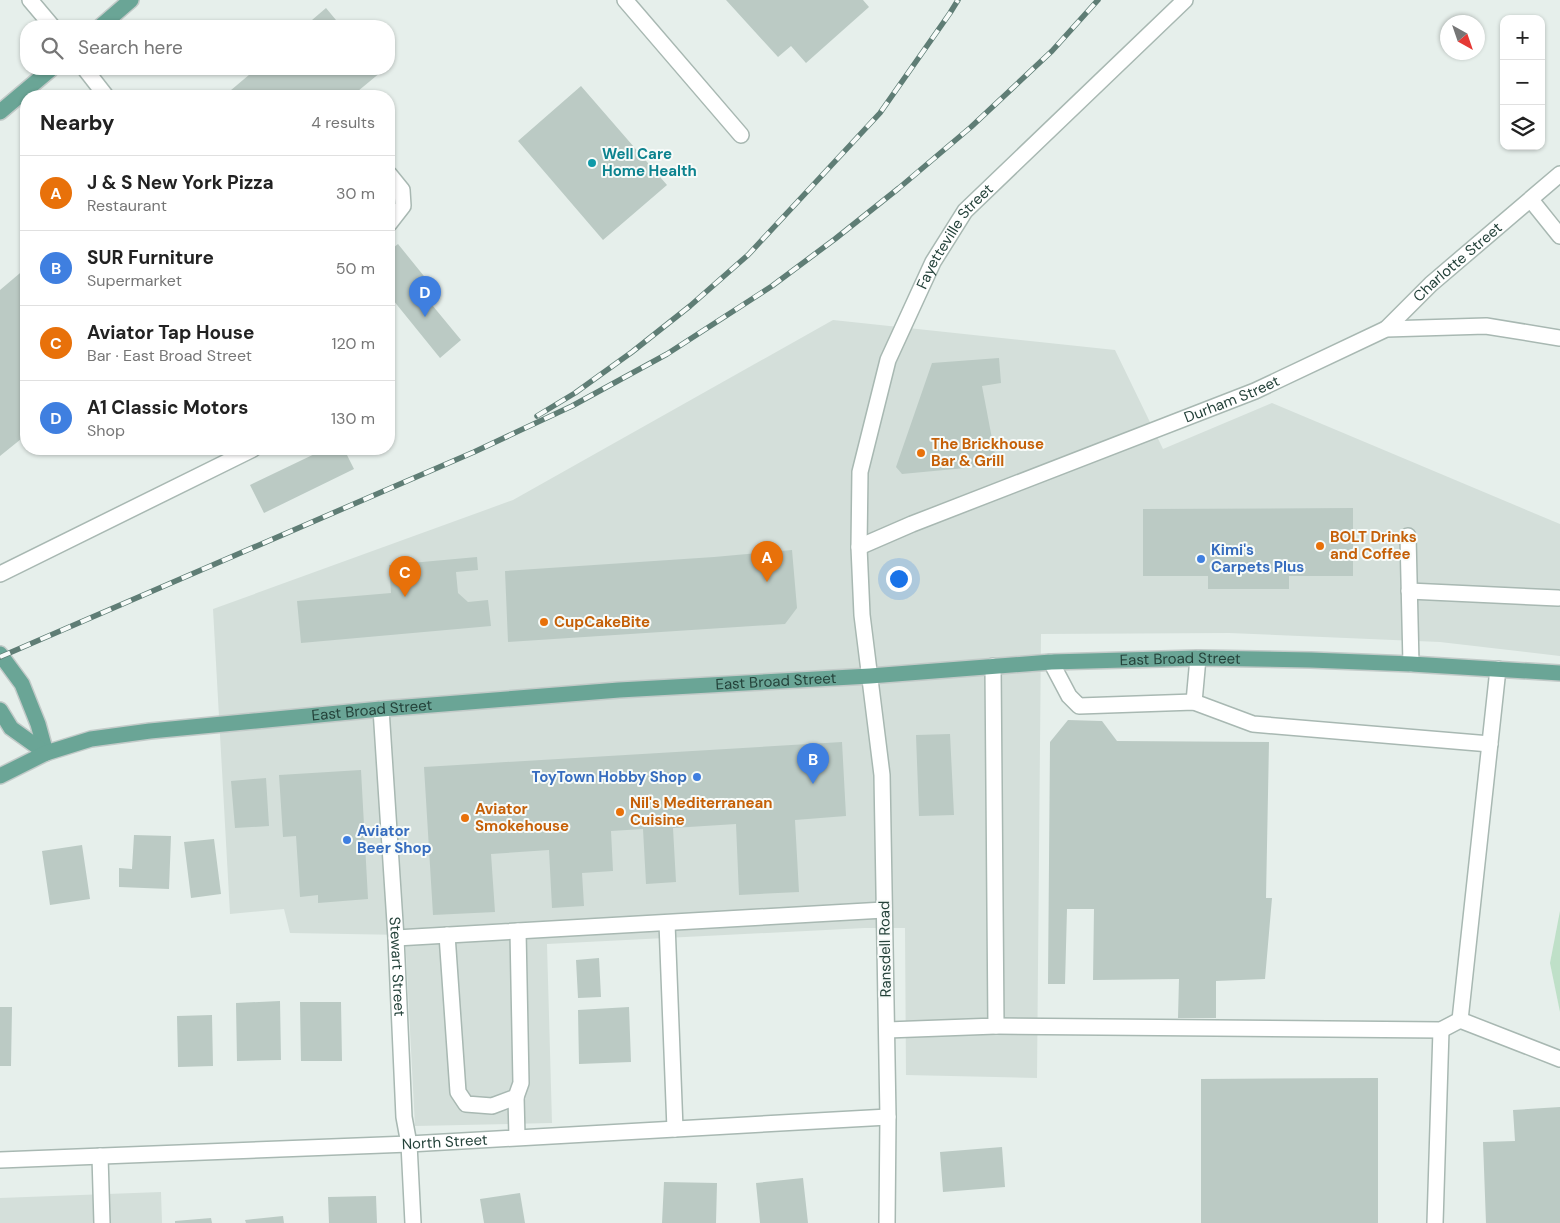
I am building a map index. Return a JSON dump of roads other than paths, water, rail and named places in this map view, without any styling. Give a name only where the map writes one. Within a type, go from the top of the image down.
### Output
[{"type":"main road","points":[[108,20],[132,0]]},
{"type":"main road","points":[[26,90],[44,75]]},
{"type":"main road","points":[[0,112],[20,95]]},
{"type":"main road","points":[[0,654],[22,684],[38,724],[46,753]]},
{"type":"main road","name":"East Broad Street","points":[[0,776],[46,753],[92,739],[140,732],[619,690],[870,676],[1051,662],[1198,658],[1411,664],[1560,672]]},
{"type":"main road","points":[[0,710],[11,728],[46,753]]},
{"type":"street","points":[[30,0],[47,20]]},
{"type":"street","points":[[625,0],[741,135]]},
{"type":"street","name":"Fayetteville Street","points":[[870,676],[862,615],[859,547],[860,472],[888,360],[933,262],[965,211],[1185,0]]},
{"type":"street","points":[[90,75],[101,90]]},
{"type":"street","name":"Charlotte Street","points":[[1386,329],[1431,284],[1560,174]]},
{"type":"street","points":[[395,181],[402,190],[403,206],[395,216]]},
{"type":"street","points":[[1531,200],[1560,236]]},
{"type":"street","name":"Durham Street","points":[[859,547],[912,524],[1255,391],[1386,329],[1486,326],[1560,338]]},
{"type":"street","points":[[0,574],[240,455]]},
{"type":"street","points":[[1408,536],[1411,664]]},
{"type":"street","points":[[1409,590],[1558,598]]},
{"type":"street","points":[[1194,702],[1198,658]]},
{"type":"street","points":[[1051,662],[1069,696],[1079,706],[1194,702],[1253,724],[1490,744]]},
{"type":"street","points":[[993,666],[996,1026]]},
{"type":"street","points":[[1460,1020],[1498,669]]},
{"type":"street","name":"Ransdell Road","points":[[870,676],[882,775],[887,1030],[888,1223]]},
{"type":"street","name":"Stewart Street","points":[[381,710],[396,938],[404,1118],[409,1144],[413,1223]]},
{"type":"street","points":[[396,938],[884,910]]},
{"type":"street","points":[[667,923],[675,1129]]},
{"type":"street","points":[[517,1137],[516,1098],[521,1083],[518,931]]},
{"type":"street","points":[[447,935],[458,1092],[466,1104],[492,1106],[516,1098]]},
{"type":"street","points":[[887,1030],[996,1026],[1441,1030],[1460,1020],[1560,1059]]},
{"type":"street","points":[[1435,1223],[1441,1030]]},
{"type":"street","name":"North Street","points":[[0,1160],[409,1144],[888,1117]]},
{"type":"street","points":[[100,1156],[102,1223]]},
{"type":"railway","points":[[537,416],[575,393],[632,352],[690,306],[748,255],[880,113],[958,0]]},
{"type":"railway","points":[[0,657],[474,452],[572,406],[667,354],[772,286],[899,188],[971,127],[1052,51],[1098,0]]},
{"type":"place","name":"Well Care Home Health","points":[[592,163]]},
{"type":"place","name":"A1 Classic Motors","points":[[425,317]]},
{"type":"place","name":"The Brickhouse Bar & Grill","points":[[921,453]]},
{"type":"place","name":"BOLT Drinks and Coffee","points":[[1320,546]]},
{"type":"place","name":"Kimi's Carpets Plus","points":[[1201,559]]},
{"type":"place","name":"J & S New York Pizza","points":[[767,582]]},
{"type":"place","name":"Aviator Tap House","points":[[405,597]]},
{"type":"place","name":"CupCakeBite","points":[[544,622]]},
{"type":"place","name":"ToyTown Hobby Shop","points":[[697,777]]},
{"type":"place","name":"SUR Furniture","points":[[813,784]]},
{"type":"place","name":"Nil's Mediterranean Cuisine","points":[[620,812]]},
{"type":"place","name":"Aviator Smokehouse","points":[[465,818]]},
{"type":"place","name":"Aviator Beer Shop","points":[[347,840]]}]
